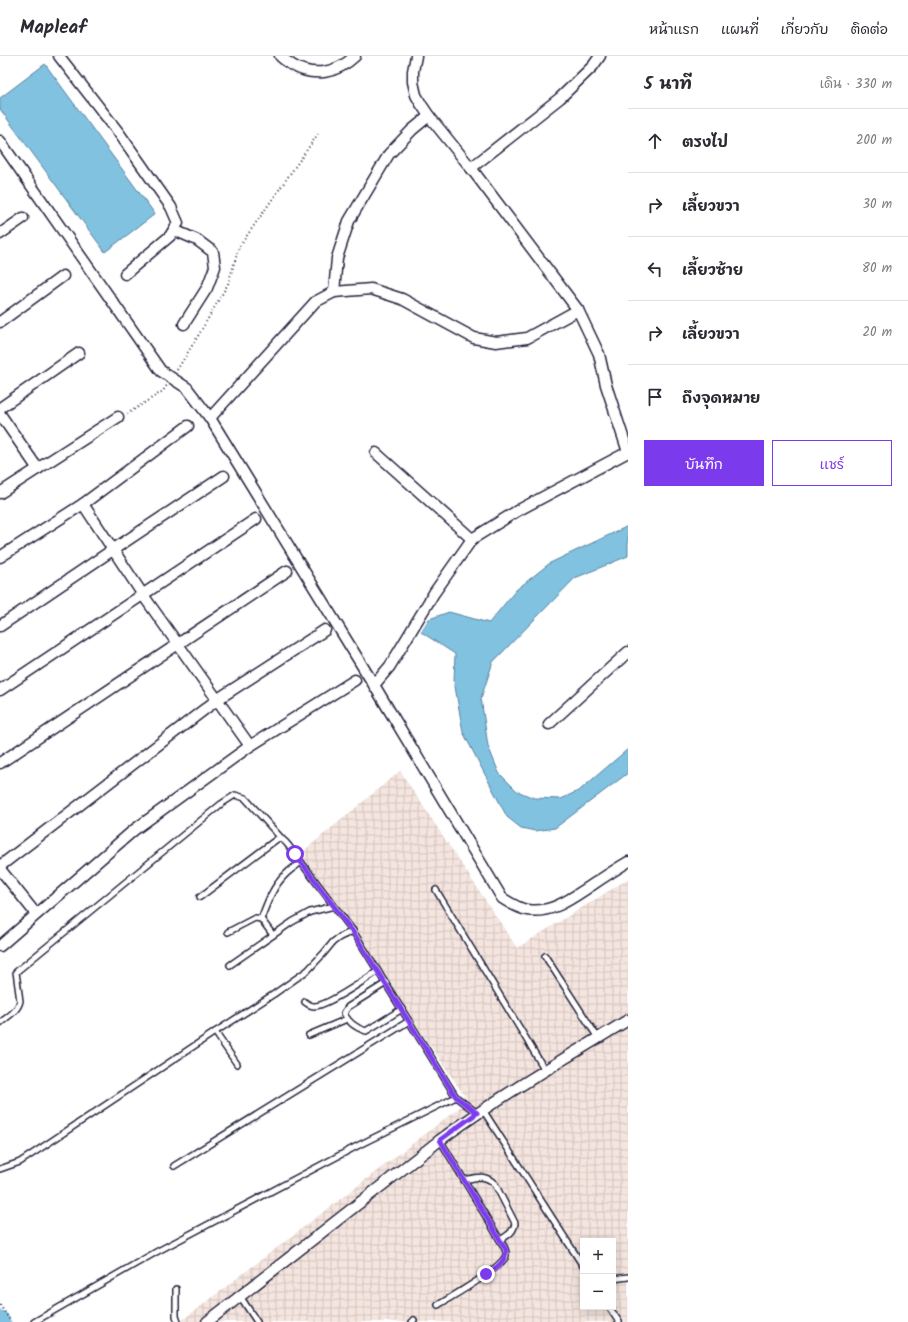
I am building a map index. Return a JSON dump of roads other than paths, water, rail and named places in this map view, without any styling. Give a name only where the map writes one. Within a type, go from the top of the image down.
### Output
[{"type":"street","points":[[59,56],[119,133],[171,207],[178,223],[170,236],[125,274]]},
{"type":"street","points":[[280,56],[283,60],[301,70],[311,73],[334,70],[355,56]]},
{"type":"street","points":[[374,685],[390,666],[434,593],[472,538],[517,511],[628,452],[606,385],[599,354],[578,310],[471,168],[429,116],[416,95],[413,71],[416,56]]},
{"type":"street","points":[[471,168],[560,98],[593,66],[600,56]]},
{"type":"street","points":[[334,292],[337,258],[349,221],[389,154],[412,130],[429,116]]},
{"type":"street","points":[[0,141],[161,371],[187,388],[210,418],[374,685],[502,898],[515,907],[527,910],[551,908],[565,903],[628,862]]},
{"type":"street","points":[[0,234],[23,218]]},
{"type":"street","points":[[174,230],[197,240],[213,252],[215,267],[208,288],[184,324]]},
{"type":"street","points":[[0,322],[63,276]]},
{"type":"street","points":[[210,418],[315,302],[334,292],[371,289],[402,299],[474,338],[496,342],[527,338],[578,310]]},
{"type":"street","points":[[0,408],[79,353]]},
{"type":"street","points":[[0,414],[38,468]]},
{"type":"street","points":[[0,493],[118,417]]},
{"type":"street","points":[[0,557],[83,504],[188,426]]},
{"type":"street","points":[[376,453],[472,538]]},
{"type":"street","points":[[0,626],[114,548],[224,476]]},
{"type":"street","points":[[83,504],[250,746]]},
{"type":"street","points":[[0,690],[256,519]]},
{"type":"street","points":[[0,763],[287,571]]},
{"type":"street","points":[[36,914],[1,872],[218,700],[325,630]]},
{"type":"street","points":[[549,724],[628,652]]},
{"type":"street","points":[[0,946],[134,830],[250,746],[355,680]]},
{"type":"street","points":[[210,1321],[440,1140],[480,1111],[628,1020]]},
{"type":"lane","points":[[0,1023],[16,1010],[19,1005],[16,972],[226,801],[235,796],[245,798],[288,845],[353,932],[456,1097],[480,1111],[580,1261]]},
{"type":"lane","points":[[200,897],[277,839],[283,840]]},
{"type":"lane","points":[[261,919],[279,882],[286,874],[301,862]]},
{"type":"lane","points":[[436,890],[545,1070]]},
{"type":"lane","points":[[230,965],[273,935],[310,912],[334,906]]},
{"type":"lane","points":[[228,932],[255,918],[261,919],[273,935]]},
{"type":"lane","points":[[0,1169],[20,1162],[274,994],[308,970],[333,942],[340,937],[353,932]]},
{"type":"lane","points":[[544,956],[598,1038]]},
{"type":"lane","points":[[305,1002],[314,1006],[320,1005],[378,971]]},
{"type":"lane","points":[[386,984],[348,1008],[344,1013],[347,1019],[358,1029],[366,1031],[402,1009]]},
{"type":"lane","points":[[309,1036],[347,1019]]},
{"type":"lane","points":[[174,1166],[409,1021]]},
{"type":"lane","points":[[215,1032],[237,1064]]},
{"type":"lane","points":[[34,1322],[158,1251],[361,1144],[456,1097]]},
{"type":"lane","points":[[438,1305],[498,1266],[506,1255],[506,1250],[440,1140]]},
{"type":"lane","points":[[464,1180],[478,1176],[490,1179],[495,1184],[515,1223],[514,1229],[510,1234],[500,1240]]},
{"type":"lane","points":[[616,1278],[628,1276]]},
{"type":"lane","points":[[176,1289],[176,1316],[178,1322]]},
{"type":"lane","points":[[240,1296],[257,1322]]},
{"type":"lane","points":[[611,1310],[619,1322]]},
{"type":"water","points":[[45,64],[155,214],[105,252],[0,109],[0,98]]},
{"type":"water","points":[[628,526],[628,556],[575,578],[493,662],[481,698],[488,746],[499,773],[517,791],[534,798],[561,799],[580,790],[628,749],[628,773],[555,828],[535,831],[521,828],[507,817],[463,732],[454,681],[455,654],[421,632],[429,619],[449,612],[489,623],[516,590],[550,563]]}]
